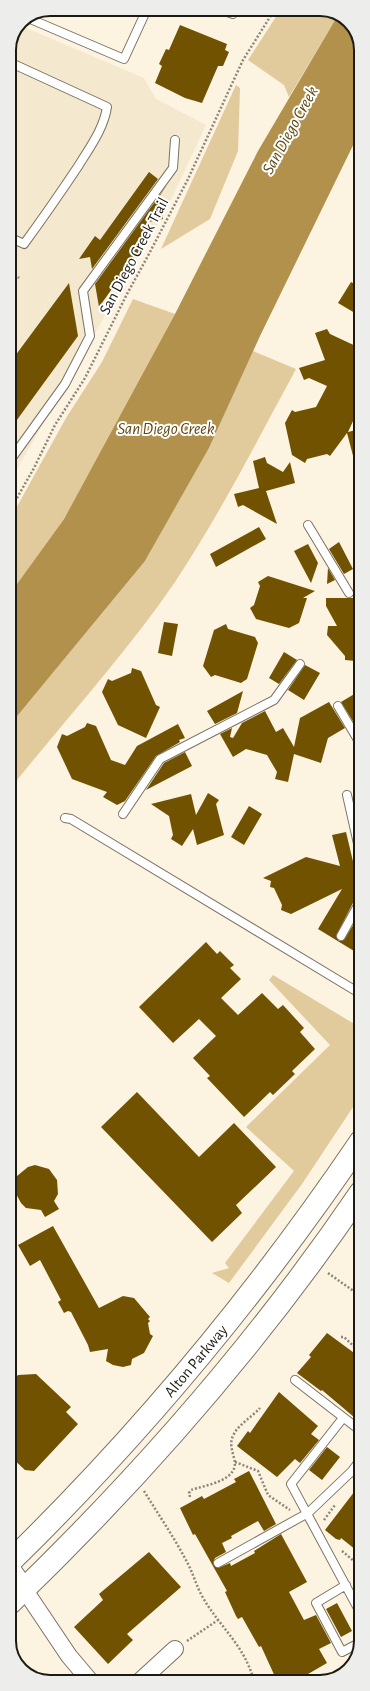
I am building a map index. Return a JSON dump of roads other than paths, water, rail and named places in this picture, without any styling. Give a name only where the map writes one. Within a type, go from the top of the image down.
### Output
[{"type":"main road","name":"Alton Parkway","points":[[16,1556],[110,1460],[205,1352],[241,1307],[309,1216],[354,1151]]},
{"type":"main road","name":"Alton Parkway","points":[[17,1596],[134,1476],[191,1413],[273,1313],[354,1202]]},
{"type":"street","points":[[17,1596],[85,1675]]},
{"type":"street","points":[[147,1675],[175,1649]]},
{"type":"lane","points":[[34,21],[124,59],[144,16]]},
{"type":"lane","points":[[16,65],[107,107],[105,117],[90,147],[56,201],[24,244],[16,240]]},
{"type":"lane","points":[[16,452],[64,384],[90,336],[83,291],[173,168],[175,140]]},
{"type":"lane","points":[[308,525],[349,594]]},
{"type":"lane","points":[[122,814],[160,759],[274,700],[300,664]]},
{"type":"lane","points":[[338,706],[354,733]]},
{"type":"lane","points":[[348,795],[354,824]]},
{"type":"lane","points":[[65,818],[71,818],[354,990]]},
{"type":"lane","points":[[341,936],[354,913]]},
{"type":"lane","points":[[295,1380],[354,1427]]},
{"type":"lane","points":[[343,1418],[292,1484],[354,1601]]},
{"type":"lane","points":[[218,1563],[308,1513],[354,1468]]},
{"type":"lane","points":[[346,1586],[316,1603],[342,1652],[353,1646]]},
{"type":"water","name":"San Diego Creek","points":[[335,20],[342,24],[352,39],[354,50],[354,143],[260,336],[209,448],[145,561],[16,718],[16,585],[64,519],[175,314],[258,151]]}]
